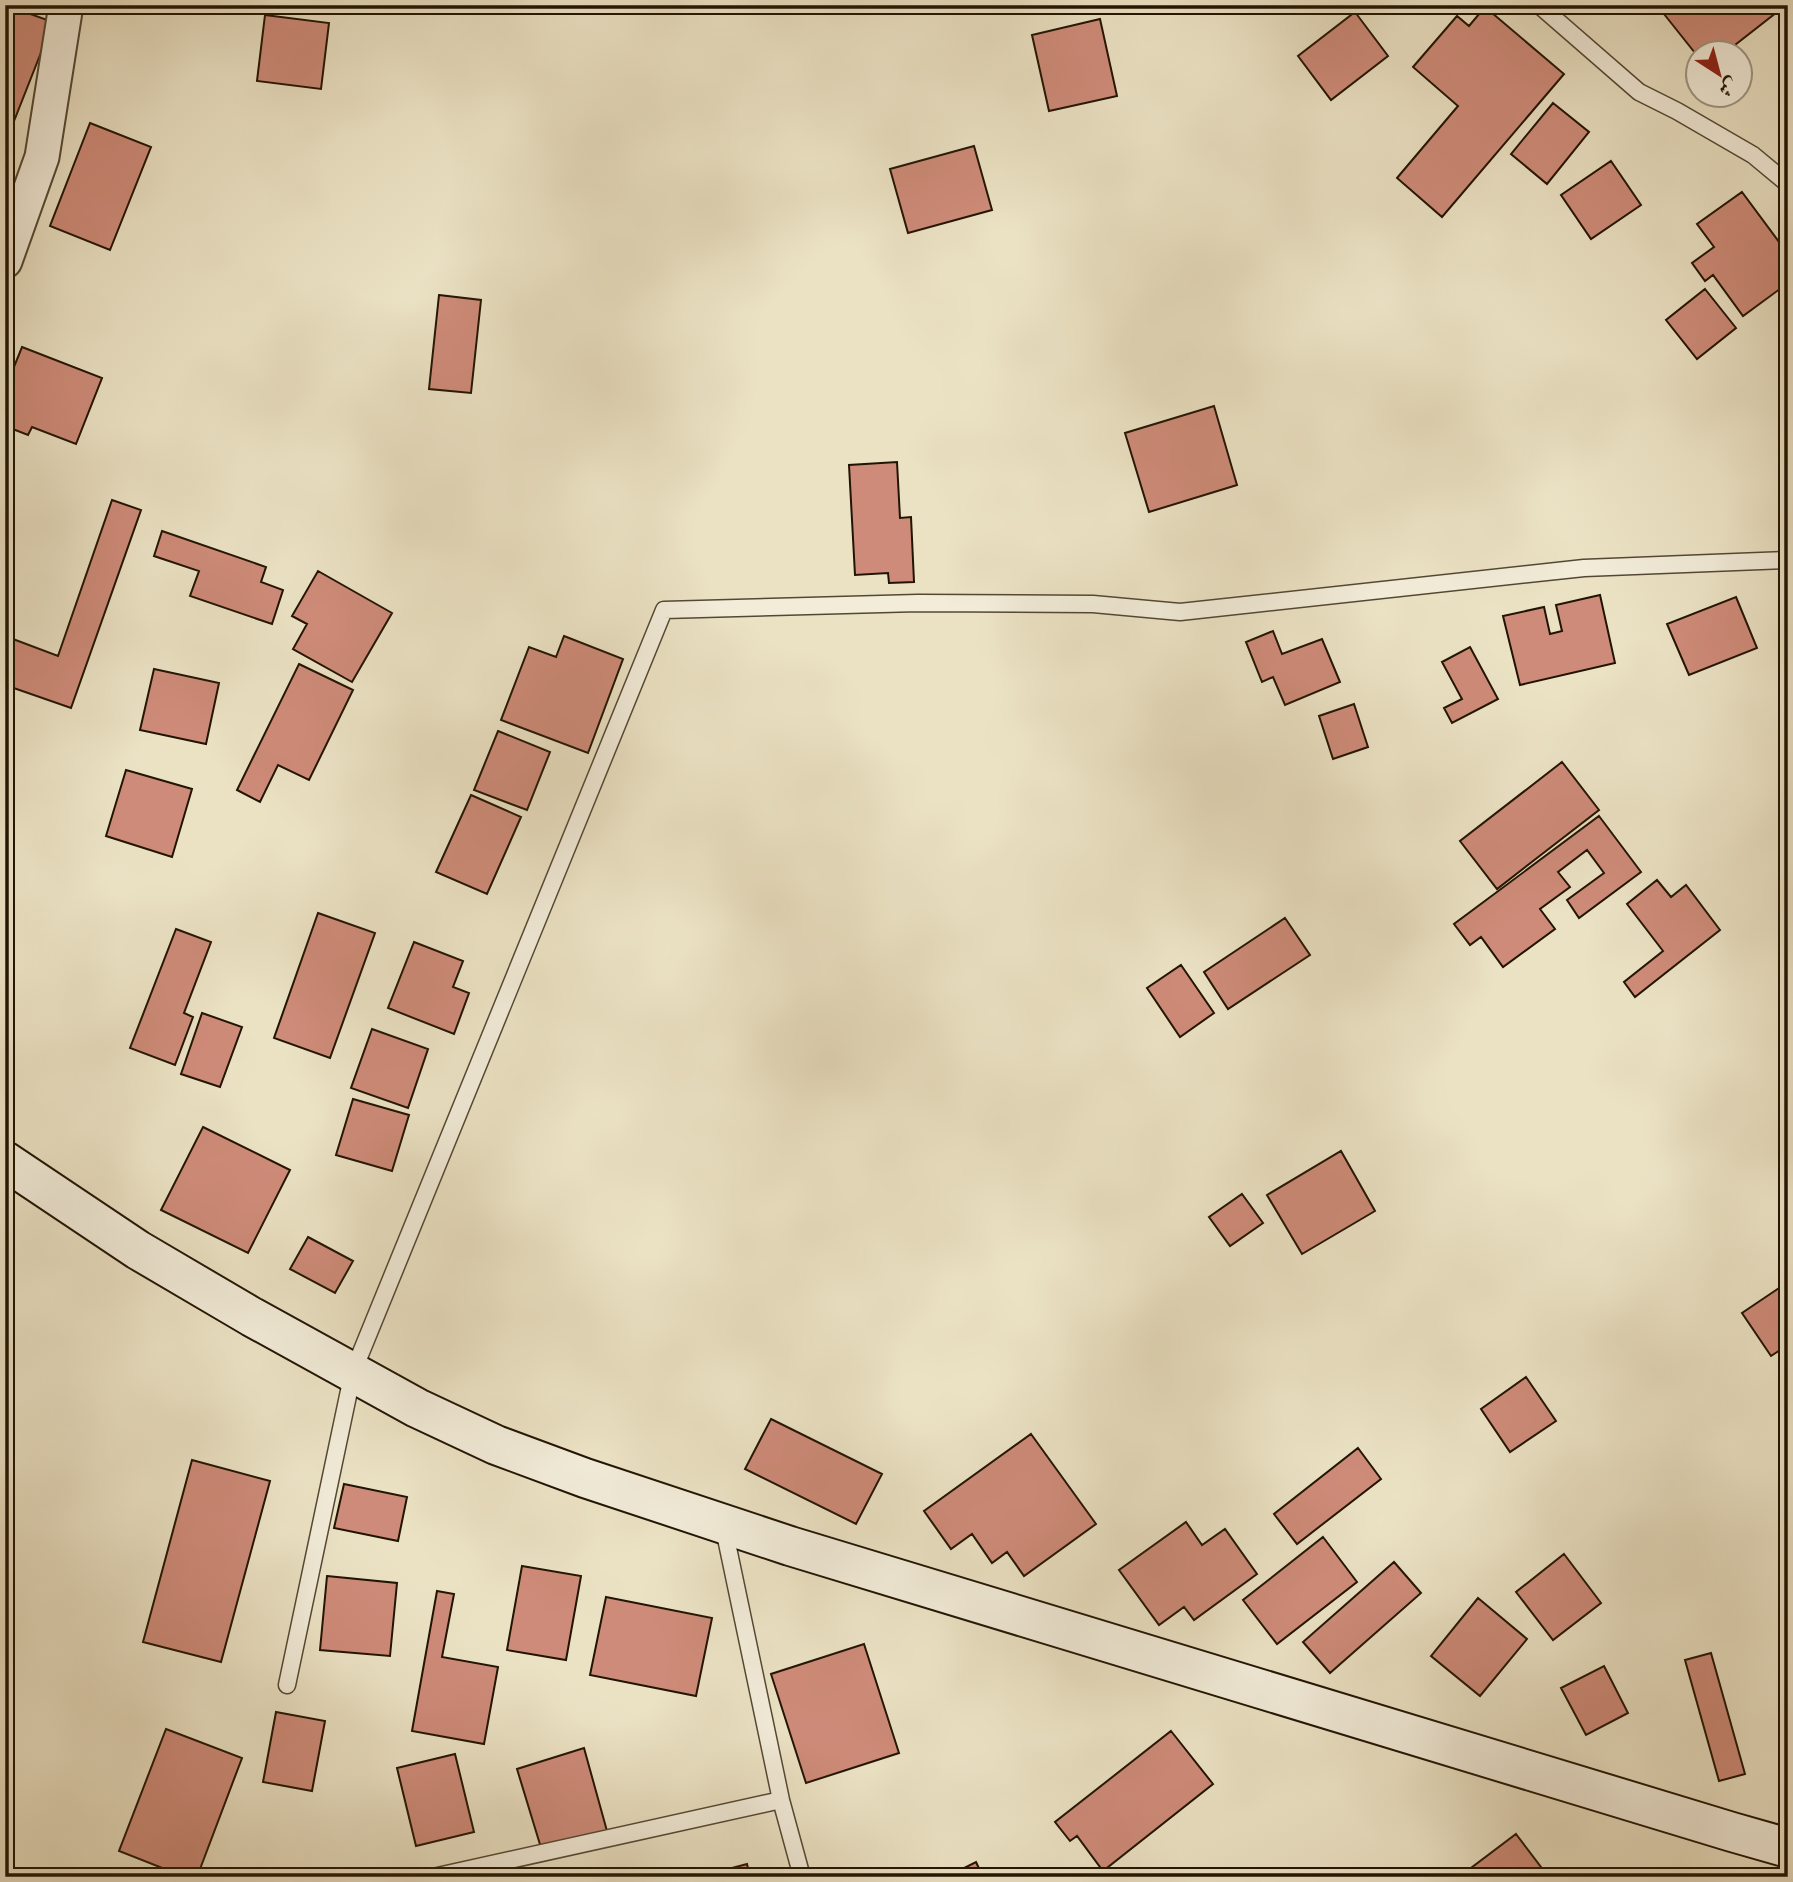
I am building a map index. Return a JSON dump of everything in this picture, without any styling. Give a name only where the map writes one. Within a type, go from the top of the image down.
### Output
[{"type":"street","points":[[5,261],[42,157],[66,5]]},
{"type":"street","points":[[5,1161],[138,1251],[251,1317],[417,1408],[496,1445],[585,1478],[816,1553],[1788,1848]]},
{"type":"lane","points":[[1539,5],[1639,92],[1753,155],[1788,184]]},
{"type":"lane","points":[[287,1685],[353,1372],[664,610],[918,603],[1093,604],[1180,612],[1584,568],[1788,560]]},
{"type":"lane","points":[[723,1523],[781,1800],[802,1877]]},
{"type":"lane","points":[[433,1877],[781,1800]]},
{"type":"building","points":[[5,5],[53,22],[5,144]]},
{"type":"building","points":[[1676,5],[1771,5],[1777,12],[1744,38],[1685,38],[1685,40],[1664,14]]},
{"type":"building","points":[[1485,7],[1564,74],[1442,217],[1397,178],[1458,106],[1413,67],[1457,16],[1469,26]]},
{"type":"building","points":[[1355,12],[1388,56],[1331,100],[1298,56]]},
{"type":"building","points":[[265,15],[329,23],[321,89],[257,81]]},
{"type":"building","points":[[1100,19],[1117,96],[1049,111],[1032,35]]},
{"type":"building","points":[[1553,103],[1589,132],[1547,184],[1511,154]]},
{"type":"building","points":[[90,123],[151,147],[110,250],[50,226]]},
{"type":"building","points":[[974,146],[992,210],[908,233],[890,169]]},
{"type":"building","points":[[1611,161],[1641,205],[1591,239],[1561,195]]},
{"type":"building","points":[[1742,192],[1788,254],[1788,283],[1743,316],[1713,275],[1705,281],[1692,263],[1714,247],[1697,224]]},
{"type":"building","points":[[1705,289],[1736,328],[1697,359],[1666,320]]},
{"type":"building","points":[[439,295],[481,300],[471,393],[429,389]]},
{"type":"building","points":[[22,347],[102,378],[76,444],[32,427],[28,435],[5,426],[5,389]]},
{"type":"building","points":[[1214,406],[1237,485],[1149,512],[1125,433]]},
{"type":"building","points":[[897,462],[900,518],[911,517],[914,582],[889,583],[888,573],[855,575],[849,465]]},
{"type":"building","points":[[112,500],[141,510],[71,708],[5,685],[5,636],[58,656]]},
{"type":"building","points":[[162,531],[266,567],[261,582],[283,590],[272,624],[190,596],[199,571],[154,556]]},
{"type":"building","points":[[318,571],[392,613],[352,682],[293,649],[307,624],[292,616]]},
{"type":"building","points":[[1600,595],[1615,663],[1520,685],[1503,616],[1544,607],[1550,634],[1562,631],[1556,605]]},
{"type":"building","points":[[1736,597],[1757,648],[1689,675],[1667,624]]},
{"type":"building","points":[[1273,631],[1282,654],[1322,639],[1340,682],[1285,705],[1273,677],[1262,682],[1246,642]]},
{"type":"building","points":[[564,636],[623,659],[588,753],[501,720],[529,647],[556,657]]},
{"type":"building","points":[[1470,647],[1498,699],[1452,723],[1444,708],[1462,699],[1442,662]]},
{"type":"building","points":[[299,664],[353,690],[309,780],[278,765],[260,802],[237,790]]},
{"type":"building","points":[[154,669],[219,683],[206,744],[140,730]]},
{"type":"building","points":[[1354,704],[1368,747],[1333,759],[1319,716]]},
{"type":"building","points":[[498,731],[550,752],[527,810],[474,790]]},
{"type":"building","points":[[1562,762],[1599,810],[1497,889],[1460,841]]},
{"type":"building","points":[[126,770],[192,789],[172,857],[106,836]]},
{"type":"building","points":[[471,795],[521,817],[487,894],[436,872]]},
{"type":"building","points":[[1599,816],[1641,872],[1579,918],[1567,900],[1604,873],[1587,850],[1558,872],[1570,887],[1540,909],[1555,929],[1503,967],[1481,937],[1470,945],[1454,924]]},
{"type":"building","points":[[1657,880],[1671,897],[1686,885],[1720,930],[1635,997],[1624,982],[1663,951],[1627,904]]},
{"type":"building","points":[[318,913],[375,933],[330,1058],[274,1038]]},
{"type":"building","points":[[1285,918],[1310,955],[1228,1009],[1204,972]]},
{"type":"building","points":[[176,929],[211,942],[184,1013],[193,1017],[175,1065],[130,1048]]},
{"type":"building","points":[[414,942],[463,961],[453,987],[469,993],[454,1034],[388,1008]]},
{"type":"building","points":[[1181,965],[1214,1013],[1180,1037],[1147,988]]},
{"type":"building","points":[[202,1013],[242,1027],[220,1087],[181,1074]]},
{"type":"building","points":[[372,1029],[428,1049],[408,1108],[351,1088]]},
{"type":"building","points":[[353,1099],[409,1115],[392,1171],[336,1155]]},
{"type":"building","points":[[203,1127],[290,1170],[248,1253],[161,1210]]},
{"type":"building","points":[[1341,1151],[1375,1211],[1302,1254],[1267,1195]]},
{"type":"building","points":[[1242,1194],[1263,1223],[1230,1246],[1209,1217]]},
{"type":"building","points":[[308,1237],[353,1261],[335,1293],[290,1269]]},
{"type":"building","points":[[1788,1282],[1788,1345],[1771,1356],[1742,1313]]},
{"type":"building","points":[[1526,1377],[1556,1421],[1510,1452],[1481,1409]]},
{"type":"building","points":[[771,1419],[882,1474],[856,1524],[745,1469]]},
{"type":"building","points":[[1031,1434],[1096,1524],[1024,1576],[1007,1552],[992,1563],[972,1534],[951,1549],[924,1511]]},
{"type":"building","points":[[1358,1448],[1381,1479],[1297,1544],[1274,1514]]},
{"type":"building","points":[[192,1460],[270,1481],[221,1662],[143,1642]]},
{"type":"building","points":[[344,1484],[407,1497],[398,1541],[334,1528]]},
{"type":"building","points":[[1186,1522],[1202,1545],[1225,1529],[1257,1574],[1194,1620],[1184,1607],[1159,1625],[1119,1570]]},
{"type":"building","points":[[1323,1537],[1357,1582],[1277,1644],[1243,1600]]},
{"type":"building","points":[[1564,1554],[1601,1603],[1553,1640],[1516,1592]]},
{"type":"building","points":[[1394,1562],[1421,1593],[1330,1673],[1303,1642]]},
{"type":"building","points":[[522,1566],[581,1576],[566,1660],[507,1650]]},
{"type":"building","points":[[327,1576],[397,1583],[390,1656],[320,1650]]},
{"type":"building","points":[[437,1591],[454,1594],[442,1657],[498,1667],[484,1744],[412,1731]]},
{"type":"building","points":[[606,1597],[712,1618],[696,1696],[590,1675]]},
{"type":"building","points":[[1478,1598],[1527,1639],[1480,1696],[1431,1656]]},
{"type":"building","points":[[864,1644],[899,1753],[806,1783],[771,1674]]},
{"type":"building","points":[[1711,1653],[1745,1774],[1719,1781],[1685,1660]]},
{"type":"building","points":[[1604,1666],[1628,1713],[1586,1735],[1561,1688]]},
{"type":"building","points":[[276,1712],[325,1721],[312,1791],[263,1782]]},
{"type":"building","points":[[166,1729],[242,1758],[197,1877],[185,1877],[119,1851]]},
{"type":"building","points":[[1171,1731],[1213,1784],[1103,1871],[1077,1836],[1070,1841],[1055,1822]]},
{"type":"building","points":[[584,1748],[607,1831],[542,1851],[517,1769]]},
{"type":"building","points":[[455,1754],[474,1832],[416,1846],[397,1768]]},
{"type":"building","points":[[1516,1834],[1547,1875],[1545,1877],[1459,1877]]},
{"type":"building","points":[[976,1862],[983,1877],[946,1877]]},
{"type":"building","points":[[747,1864],[750,1877],[698,1877]]}]
